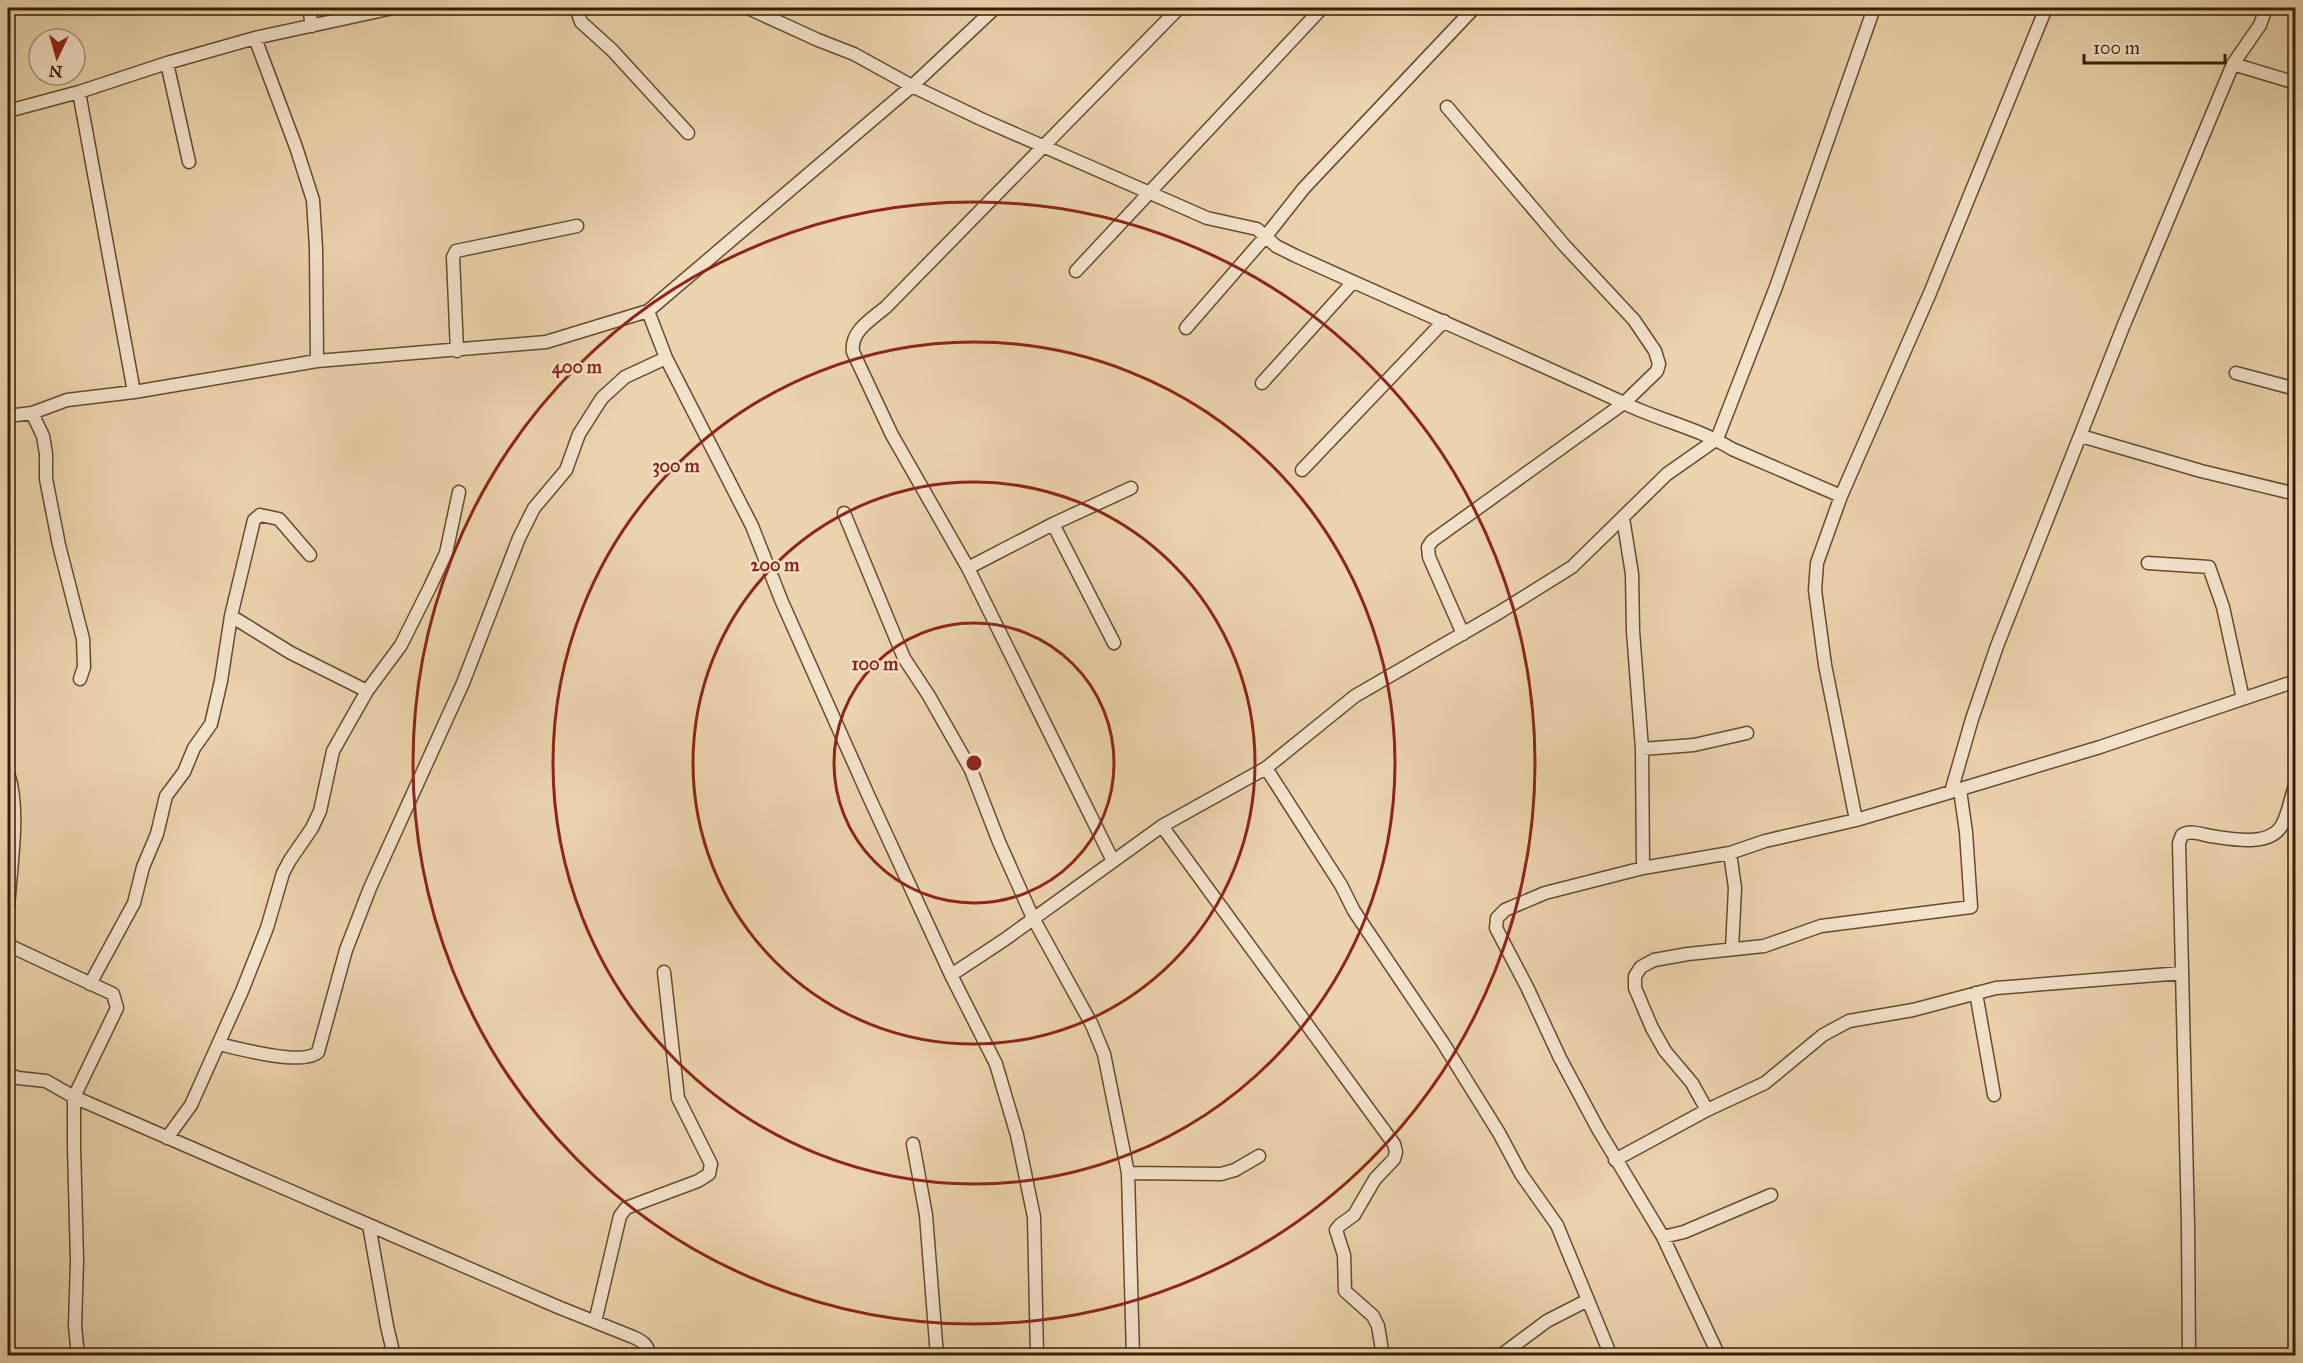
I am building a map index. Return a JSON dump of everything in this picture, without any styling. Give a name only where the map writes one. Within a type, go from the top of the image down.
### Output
[{"type":"street","points":[[309,8],[312,26]]},
{"type":"street","points":[[8,111],[79,92],[167,63],[255,38],[393,8]]},
{"type":"street","points":[[576,8],[581,22],[612,50],[688,133]]},
{"type":"street","points":[[748,8],[854,54],[912,86],[1207,218],[1257,228],[1276,246],[1353,282],[1624,403],[1716,439],[1732,449],[1841,496]]},
{"type":"street","points":[[8,416],[32,413],[67,400],[134,392],[317,361],[546,342],[648,311],[912,86],[995,8]]},
{"type":"street","points":[[1113,861],[968,568],[892,435],[853,352],[852,345],[858,331],[886,307],[1042,145],[1179,8]]},
{"type":"street","points":[[1076,271],[1196,140],[1322,8]]},
{"type":"street","points":[[1186,328],[1266,236],[1304,188],[1473,8]]},
{"type":"street","points":[[951,975],[1162,826],[1266,768],[1355,696],[1463,634],[1572,567],[1667,474],[1716,439],[1776,287],[1874,8]]},
{"type":"street","points":[[1857,820],[1824,665],[1815,590],[1817,563],[1841,496],[1930,293],[2046,8]]},
{"type":"street","points":[[1707,1110],[1692,1083],[1658,1040],[1635,988],[1635,976],[1641,967],[1654,960],[1764,946],[1821,926],[1971,907],[1966,832],[1956,791],[1972,719],[1997,645],[2123,327],[2233,64],[2260,25],[2266,8]]},
{"type":"street","points":[[255,38],[296,147],[313,200],[316,248],[317,361]]},
{"type":"street","points":[[167,63],[189,162]]},
{"type":"street","points":[[2233,64],[2295,83]]},
{"type":"street","points":[[79,92],[134,392]]},
{"type":"street","points":[[1447,108],[1564,245],[1634,320],[1655,351],[1659,363],[1657,371],[1624,403],[1432,541],[1428,547],[1429,557],[1463,634]]},
{"type":"street","points":[[457,351],[453,257],[456,251],[577,226]]},
{"type":"street","points":[[1262,383],[1353,282]]},
{"type":"street","points":[[648,311],[666,358],[752,526],[782,602],[951,975],[996,1064],[1017,1135],[1034,1216],[1037,1356]]},
{"type":"street","points":[[1302,470],[1444,321]]},
{"type":"street","points":[[219,1044],[267,1054],[305,1058],[314,1056],[318,1052],[346,950],[370,888],[463,683],[519,538],[534,508],[566,470],[579,434],[602,398],[625,377],[666,358]]},
{"type":"street","points":[[2236,373],[2295,389]]},
{"type":"street","points":[[32,413],[43,436],[46,479],[59,545],[83,639],[84,661],[80,679]]},
{"type":"street","points":[[2081,436],[2201,471],[2295,494]]},
{"type":"street","points":[[968,568],[1053,524],[1131,488]]},
{"type":"street","points":[[167,1138],[191,1105],[267,928],[283,873],[312,828],[320,811],[333,751],[367,691],[401,645],[446,553],[459,492]]},
{"type":"street","points":[[844,513],[904,658],[929,696],[971,770],[999,842],[1033,918],[1092,1025],[1104,1054],[1128,1173],[1133,1356]]},
{"type":"street","points":[[90,984],[134,903],[143,867],[157,834],[166,796],[184,772],[194,748],[211,724],[221,681],[231,616],[254,520],[260,515],[279,519],[310,555]]},
{"type":"street","points":[[1623,518],[1632,574],[1633,631],[1642,749],[1643,868]]},
{"type":"street","points":[[1053,524],[1114,643]]},
{"type":"street","points":[[2148,563],[2210,567],[2223,607],[2242,699]]},
{"type":"street","points":[[231,616],[291,653],[367,691]]},
{"type":"street","points":[[1719,1356],[1663,1237],[1615,1160],[1560,1058],[1496,928],[1497,918],[1504,910],[1545,893],[1643,868],[1730,853],[1765,841],[1857,820],[2100,747],[2295,681]]},
{"type":"street","points":[[1642,749],[1694,745],[1747,733]]},
{"type":"street","points":[[1266,768],[1341,885],[1354,911],[1443,1043],[1521,1174],[1557,1225],[1611,1356]]},
{"type":"street","points":[[8,773],[13,794],[14,817],[8,909]]},
{"type":"street","points":[[2189,1356],[2180,838],[2190,832],[2225,838],[2265,839],[2276,834],[2283,824],[2295,783]]},
{"type":"street","points":[[1162,826],[1394,1144],[1396,1152],[1394,1160],[1375,1179],[1354,1215],[1336,1230],[1344,1255],[1345,1291],[1373,1316],[1378,1326],[1383,1356]]},
{"type":"street","points":[[1730,853],[1734,888],[1732,949]]},
{"type":"street","points":[[8,945],[112,994],[117,1008],[74,1098],[77,1261],[75,1326],[78,1356]]},
{"type":"street","points":[[595,1322],[620,1216],[626,1208],[709,1174],[711,1164],[678,1098],[664,972]]},
{"type":"street","points":[[1615,1160],[1707,1110],[1765,1083],[1823,1035],[1848,1021],[1912,1010],[1996,988],[2182,973]]},
{"type":"street","points":[[1976,993],[1994,1095]]},
{"type":"street","points":[[8,1074],[18,1078],[46,1081],[74,1098],[643,1342],[649,1350],[649,1356]]},
{"type":"street","points":[[913,1144],[926,1215],[937,1356]]},
{"type":"street","points":[[1128,1173],[1221,1174],[1235,1170],[1259,1156]]},
{"type":"street","points":[[1663,1237],[1684,1232],[1771,1195]]},
{"type":"street","points":[[369,1225],[394,1356]]},
{"type":"street","points":[[1500,1356],[1547,1321],[1588,1300]]}]
